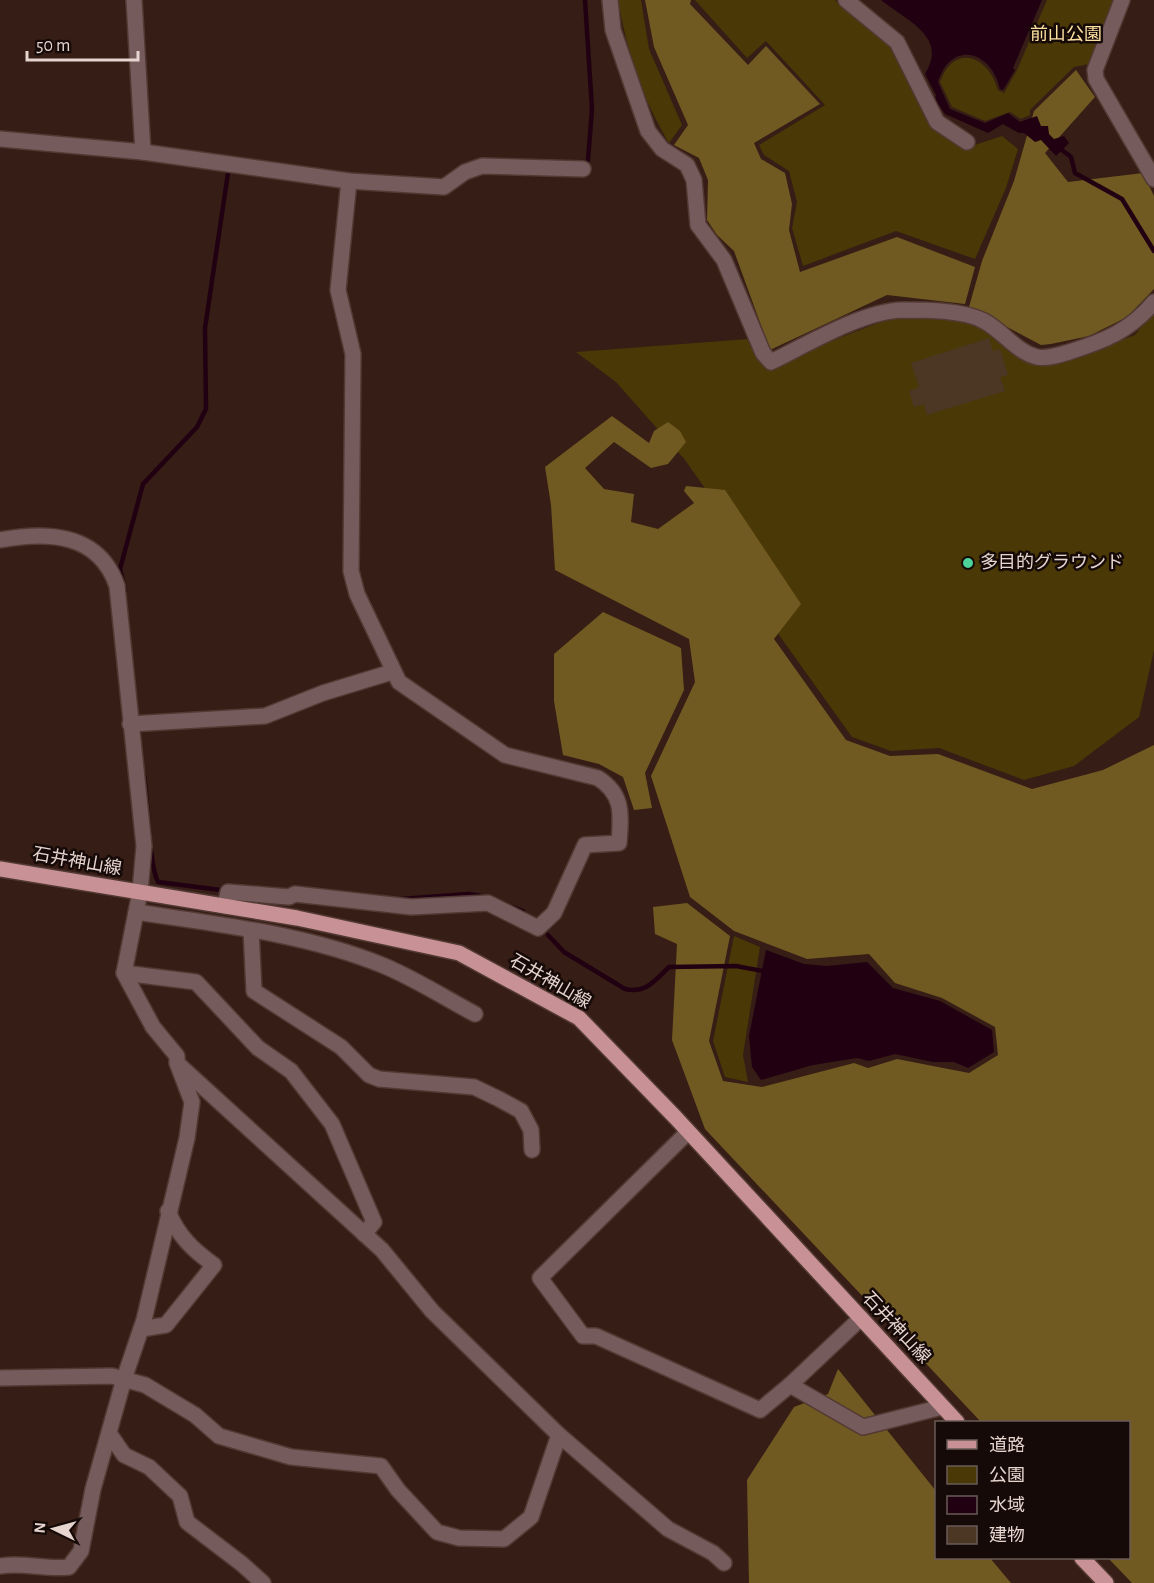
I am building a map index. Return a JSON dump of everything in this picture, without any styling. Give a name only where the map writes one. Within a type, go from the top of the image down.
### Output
[{"type":"main road","name":"石井神山線","points":[[0,868],[297,918],[459,953],[579,1018],[956,1421]]},
{"type":"main road","points":[[1084,1559],[1106,1583]]},
{"type":"street","points":[[134,0],[143,152]]},
{"type":"street","points":[[610,0],[613,30],[648,131],[662,149],[687,165],[694,180],[698,225],[705,238],[724,260],[763,353],[771,362],[872,316],[901,310],[970,315],[986,322],[1018,348],[1037,357],[1051,357],[1105,341],[1122,333],[1154,303]]},
{"type":"street","points":[[846,0],[897,42],[937,122],[967,142]]},
{"type":"street","points":[[1122,0],[1095,70],[1096,79],[1154,179]]},
{"type":"street","points":[[0,138],[143,152],[348,181],[444,187],[465,172],[482,166],[583,169]]},
{"type":"street","points":[[225,906],[228,892],[289,897],[295,894],[411,907],[488,903],[538,928],[554,913],[585,845],[619,843],[618,796],[611,786],[598,778],[505,755],[430,701],[406,688],[392,672],[357,594],[351,571],[353,354],[338,290],[348,181]]},
{"type":"street","points":[[0,540],[54,537],[78,541],[102,557],[111,570],[117,586],[135,724],[144,846],[140,892],[124,973],[153,1027],[177,1056],[177,1063],[192,1102],[187,1138],[141,1329],[124,1379],[93,1489],[81,1551],[69,1567],[56,1576],[17,1563],[0,1566]]},
{"type":"street","points":[[135,724],[265,716],[322,693],[392,672]]},
{"type":"street","points":[[136,912],[251,930],[382,965],[475,1014]]},
{"type":"street","points":[[251,930],[254,991],[341,1047],[369,1075],[380,1079],[474,1087],[521,1111],[531,1130],[532,1150]]},
{"type":"street","points":[[124,973],[196,982],[258,1048],[291,1071],[332,1124],[374,1222],[364,1234]]},
{"type":"street","points":[[177,1063],[382,1250],[432,1311],[559,1435],[668,1529],[713,1553],[724,1563]]},
{"type":"street","points":[[688,1132],[540,1278],[583,1335],[596,1336],[760,1410],[861,1318]]},
{"type":"street","points":[[141,1329],[166,1325],[214,1265],[191,1248],[175,1229],[168,1211]]},
{"type":"street","points":[[0,1378],[112,1376],[145,1385],[195,1415],[219,1436],[291,1457],[381,1466],[398,1490],[437,1532],[459,1538],[504,1539],[531,1517],[559,1435]]},
{"type":"street","points":[[790,1385],[863,1427],[942,1407]]},
{"type":"street","points":[[109,1433],[124,1455],[149,1467],[180,1496],[186,1522],[242,1564],[263,1583]]},
{"type":"green space","points":[[618,0],[641,0],[649,49],[682,125],[669,143],[643,91],[626,38]]},
{"type":"green space","points":[[695,0],[835,0],[896,52],[933,129],[969,147],[1002,136],[1018,149],[1006,188],[975,259],[896,231],[803,266],[792,228],[797,202],[789,171],[764,155],[759,145],[825,105],[766,41],[747,58]]},
{"type":"green space","name":"前山公園","points":[[1047,0],[1114,0],[1089,64],[1074,67],[1030,110],[1030,115],[1021,119],[1010,112],[985,121],[952,107],[940,82],[946,69],[962,58],[971,58],[987,69],[998,90],[1004,93],[1017,70]]},
{"type":"green space","points":[[1154,311],[1154,650],[1139,717],[1074,766],[1024,780],[939,748],[891,751],[852,737],[779,635],[773,598],[731,525],[685,460],[616,382],[576,352],[749,339],[761,363],[774,370],[816,347],[878,323],[904,316],[969,321],[985,328],[1037,364],[1062,362],[1135,335]]},
{"type":"green space","points":[[734,936],[760,947],[743,1055],[748,1082],[725,1077],[713,1041]]},
{"type":"shaded area","points":[[645,0],[691,0],[690,4],[748,65],[766,46],[820,104],[754,143],[761,159],[785,173],[792,204],[789,230],[800,272],[897,237],[975,267],[965,304],[887,295],[770,350],[734,251],[717,235],[707,220],[708,180],[699,158],[674,145],[688,125],[654,47]]},
{"type":"shaded area","points":[[1076,70],[1095,97],[1045,153],[1068,182],[1143,173],[1154,196],[1154,289],[1127,317],[1089,336],[1041,345],[969,307],[982,261],[1014,181],[1034,111]]},
{"type":"shaded area","points":[[612,416],[649,443],[654,431],[668,422],[680,431],[686,442],[668,464],[651,468],[614,442],[585,468],[604,489],[634,494],[631,522],[658,529],[694,503],[684,491],[686,486],[725,490],[801,604],[774,639],[846,740],[890,756],[938,754],[1032,789],[1103,770],[1154,745],[1154,1583],[1132,1583],[1109,1559],[1130,1559],[1130,1421],[980,1421],[705,1129],[672,1040],[677,944],[655,934],[653,907],[687,903],[730,936],[709,1041],[723,1081],[762,1087],[854,1063],[868,1068],[897,1059],[969,1073],[998,1055],[995,1027],[942,998],[895,983],[869,954],[807,959],[734,931],[690,897],[651,776],[695,682],[689,639],[555,570],[551,505],[545,467]]},
{"type":"shaded area","points":[[603,612],[681,648],[684,690],[645,773],[652,808],[634,810],[623,777],[599,764],[563,755],[554,701],[554,654]]},
{"type":"shaded area","points":[[838,1369],[935,1490],[935,1559],[991,1559],[1011,1583],[749,1583],[747,1480],[794,1407],[828,1394]]},
{"type":"water","points":[[881,0],[1042,0],[1013,68],[1015,70],[1003,90],[1000,89],[988,66],[980,59],[970,55],[961,55],[952,60],[944,69],[938,82],[950,109],[985,123],[1008,113],[1020,122],[1037,116],[1041,126],[1048,126],[1049,134],[1054,139],[1064,136],[1069,143],[1056,156],[1041,140],[1035,142],[1024,133],[1019,133],[1003,124],[988,133],[945,114],[935,100],[936,95],[925,74],[931,61],[932,50],[928,40],[913,23]]},
{"type":"water","points":[[766,950],[804,964],[827,966],[867,962],[893,988],[940,1001],[992,1030],[994,1052],[968,1068],[954,1062],[933,1062],[895,1054],[869,1061],[857,1058],[813,1065],[761,1080],[752,1067],[749,1036]]},
{"type":"building","points":[[989,338],[993,351],[1000,349],[1008,375],[1000,377],[1005,391],[927,415],[924,404],[914,407],[909,391],[919,387],[911,363]]},
{"type":"waterway","points":[[585,0],[592,109],[588,160]]},
{"type":"waterway","points":[[1058,147],[1071,157],[1075,173],[1122,199],[1154,251]]},
{"type":"waterway","points":[[125,591],[120,569],[143,484],[197,427],[206,409],[205,328],[228,173]]},
{"type":"waterway","points":[[144,775],[151,847],[158,882],[221,890]]},
{"type":"waterway","points":[[401,899],[469,894],[487,897]]},
{"type":"waterway","points":[[512,907],[523,911]]},
{"type":"waterway","points":[[548,935],[564,952],[625,989],[644,988],[669,967],[736,966],[768,972]]},
{"type":"place","name":"多目的グラウンド","points":[[968,563]]}]
